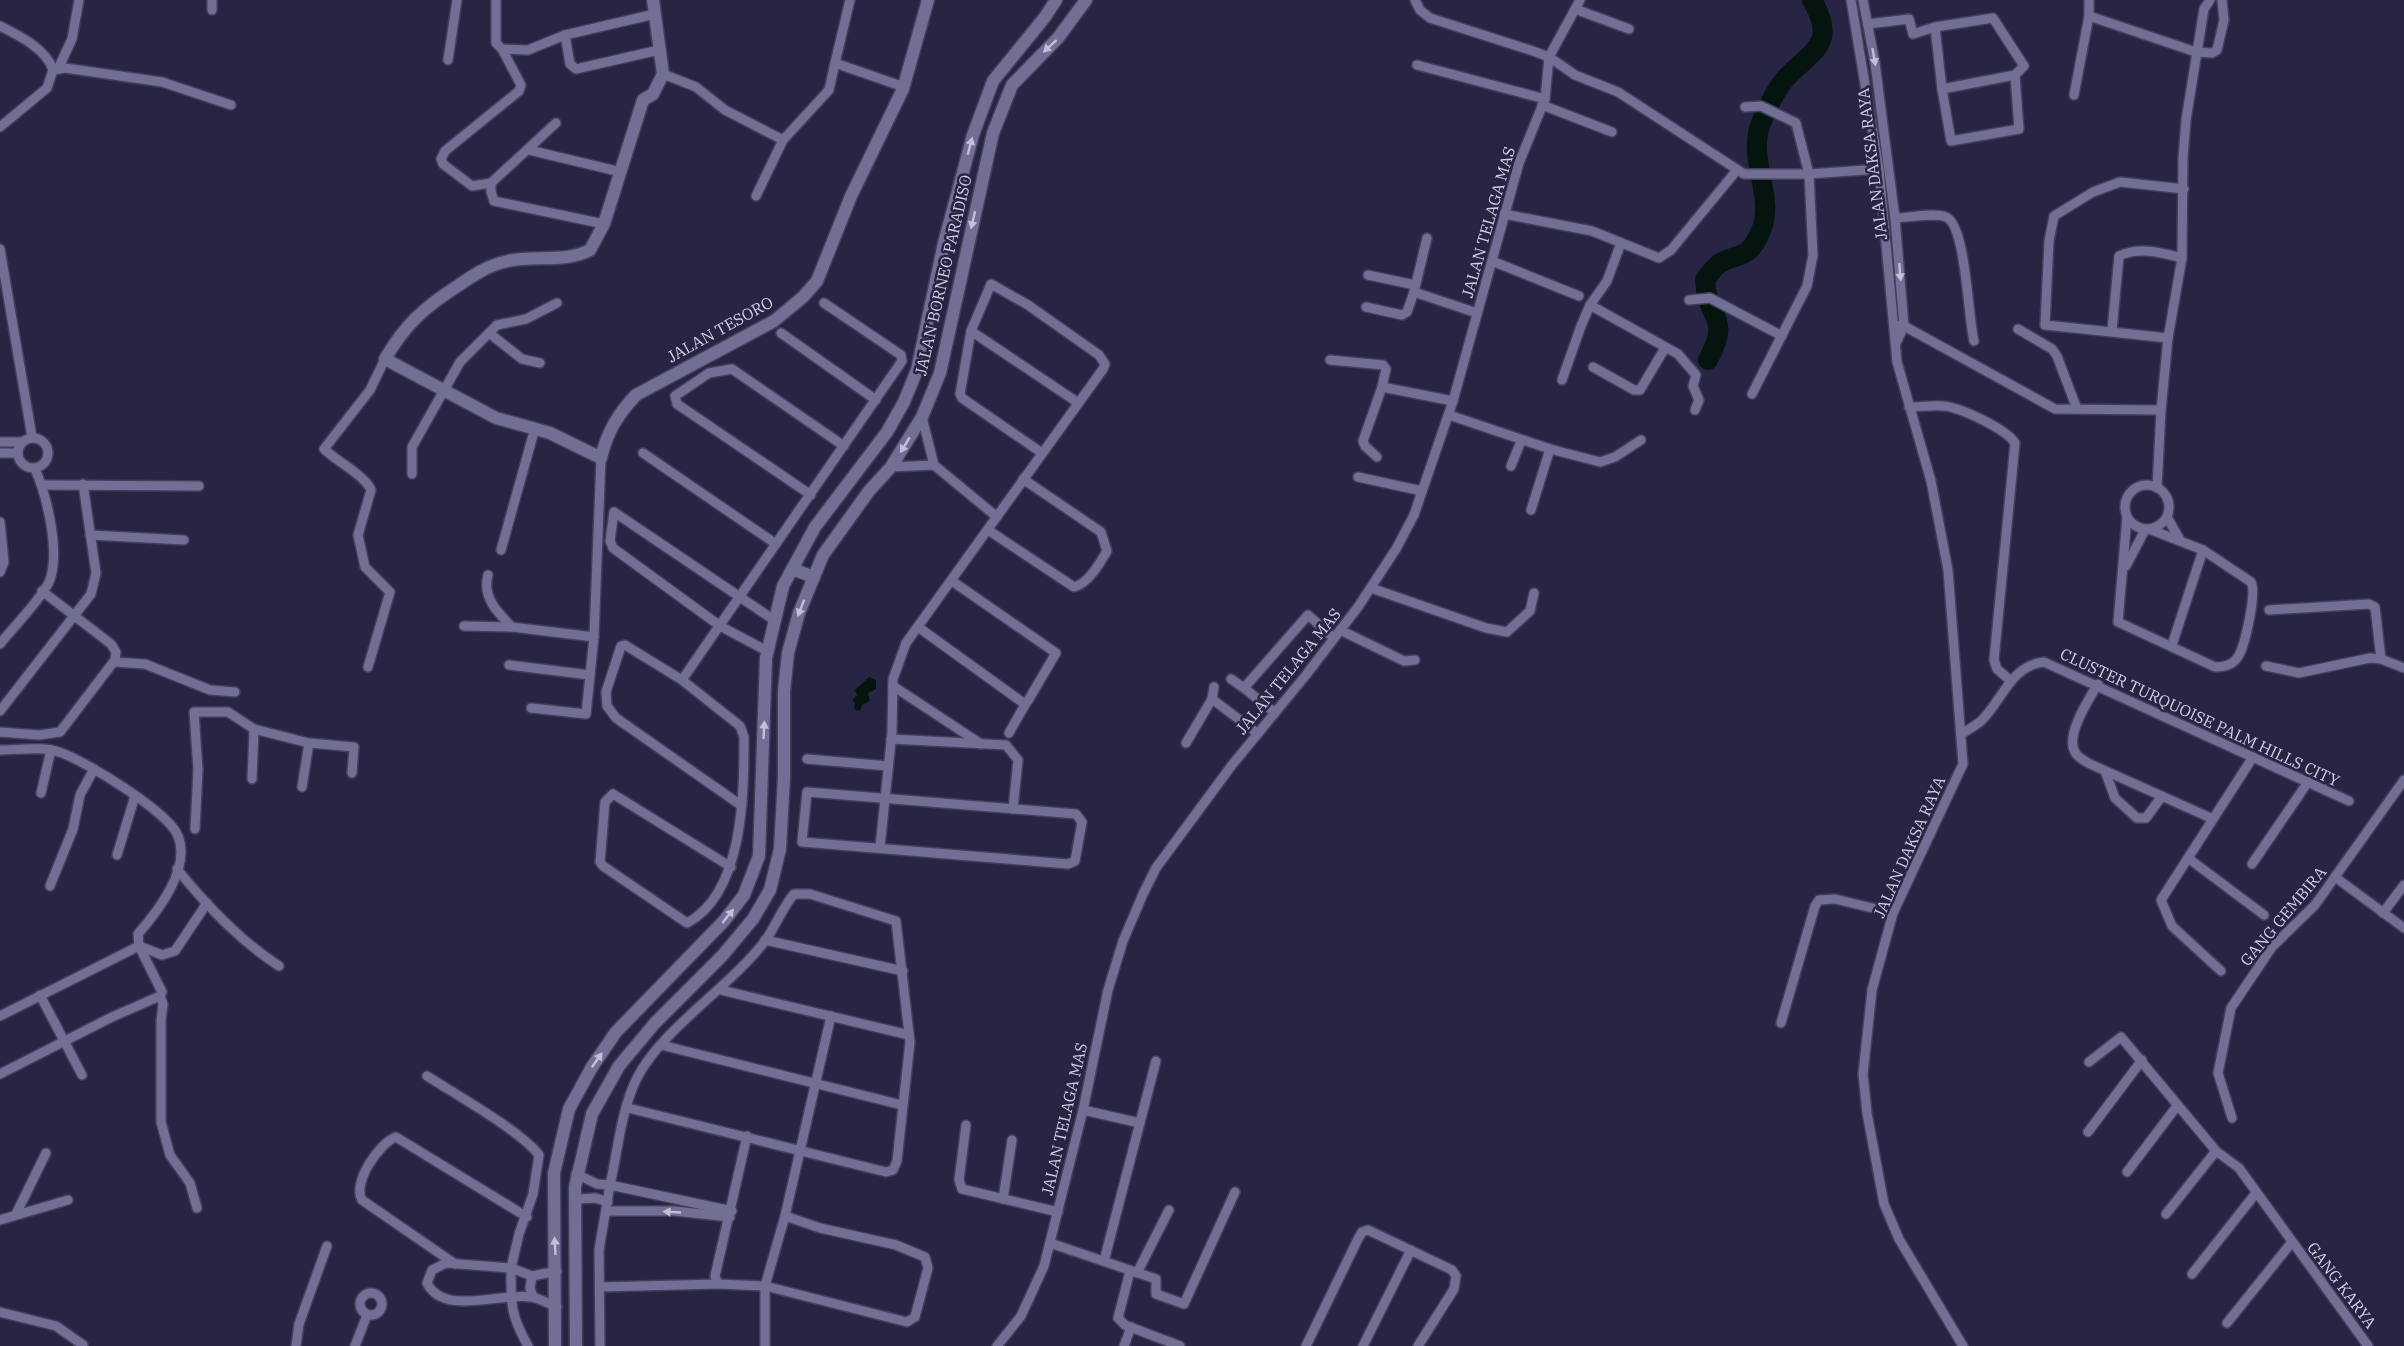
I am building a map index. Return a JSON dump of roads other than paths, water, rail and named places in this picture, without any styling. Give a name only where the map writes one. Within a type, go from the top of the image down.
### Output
[{"type":"street","points":[[0,127],[47,88],[72,39],[79,0]]},
{"type":"street","points":[[448,60],[457,0]]},
{"type":"street","points":[[496,0],[496,43],[502,49],[521,85],[519,91],[445,151],[441,159],[443,164],[472,186],[491,183],[556,123]]},
{"type":"street","points":[[368,667],[390,592],[365,567],[358,534],[371,490],[365,480],[337,462],[324,449],[370,390],[385,359],[412,319],[430,303],[472,275],[509,261],[583,254],[590,250],[604,224],[643,100],[653,94],[663,74],[653,0]]},
{"type":"street","points":[[756,196],[783,140],[829,90],[850,0]]},
{"type":"street","name":"JALAN TESORO","points":[[531,708],[586,714],[594,637],[601,458],[615,422],[636,395],[774,321],[818,281],[851,196],[904,87],[928,0]]},
{"type":"street","name":"JALAN BORNEO PARADISO","points":[[555,1346],[557,1270],[554,1173],[569,1109],[592,1067],[616,1032],[724,921],[744,895],[754,873],[759,856],[767,651],[783,586],[814,527],[886,432],[904,402],[917,370],[944,243],[973,135],[993,81],[1056,0]]},
{"type":"street","name":"JALAN BORNEO PARADISO","points":[[576,1346],[576,1174],[592,1114],[619,1065],[654,1023],[722,956],[753,919],[770,890],[780,849],[784,791],[784,691],[788,653],[799,613],[823,555],[869,491],[891,467],[921,417],[940,374],[952,310],[997,120],[1012,85],[1058,38],[1086,0]]},
{"type":"street","points":[[1415,0],[1420,10],[1430,18],[1549,57],[1575,75],[1618,92],[1741,172],[1809,174],[1879,169]]},
{"type":"street","name":"JALAN TELAGA MAS","points":[[996,1346],[1021,1316],[1036,1286],[1050,1243],[1083,1110],[1108,990],[1123,940],[1156,868],[1257,733],[1371,588],[1414,515],[1449,415],[1519,163],[1544,102],[1549,57],[1580,0]]},
{"type":"street","name":"JALAN DAKSA RAYA","points":[[1851,0],[1879,169],[1900,325]]},
{"type":"street","name":"JALAN DAKSA RAYA","points":[[1863,0],[1895,218],[1900,325],[1896,343],[1897,362],[1931,481],[1947,560],[1963,764],[1893,913],[1872,990],[1865,1036],[1863,1074],[1874,1159],[1884,1204],[1899,1239],[1963,1346]]},
{"type":"street","points":[[2074,95],[2089,16],[2089,0]]},
{"type":"street","points":[[2157,488],[2168,338],[2182,258],[2184,189],[2182,158],[2186,120],[2204,9],[2210,0]]},
{"type":"street","points":[[2089,16],[2196,52],[2212,53],[2217,50],[2224,20],[2222,0]]},
{"type":"street","points":[[1575,9],[1629,29]]},
{"type":"street","points":[[502,49],[528,50],[565,35],[655,14]]},
{"type":"street","points":[[1868,24],[1909,19],[1914,34],[1935,27],[1993,18],[2024,66],[2015,75],[1942,89]]},
{"type":"street","points":[[0,26],[19,35],[46,58],[55,70],[162,82],[231,105]]},
{"type":"street","points":[[1935,27],[1950,141],[2019,129],[2015,75]]},
{"type":"street","points":[[565,35],[570,64],[576,69],[659,50]]},
{"type":"street","points":[[835,63],[904,87]]},
{"type":"street","points":[[1417,65],[1544,102],[1612,132]]},
{"type":"street","points":[[663,74],[696,87],[725,110],[783,140]]},
{"type":"street","points":[[1745,107],[1761,106],[1796,123],[1809,174],[1813,255],[1807,286],[1752,394]]},
{"type":"street","points":[[529,150],[621,172]]},
{"type":"street","points":[[1504,214],[1592,231],[1653,256],[1665,256],[1741,172]]},
{"type":"street","points":[[2168,338],[2112,330],[2046,325],[2044,322],[2054,216],[2093,192],[2120,182],[2184,189]]},
{"type":"street","points":[[491,183],[490,192],[494,201],[501,204],[604,224]]},
{"type":"street","points":[[1895,218],[1944,216],[1953,223],[1963,256],[1969,321],[1974,340]]},
{"type":"street","points":[[1366,307],[1402,315],[1407,312],[1427,238]]},
{"type":"street","points":[[1562,380],[1590,305],[1607,281],[1621,243]]},
{"type":"street","points":[[0,249],[32,437]]},
{"type":"street","points":[[2112,330],[2119,256],[2135,251],[2182,258]]},
{"type":"street","points":[[1492,261],[1579,296]]},
{"type":"street","points":[[1368,275],[1414,288],[1477,313]]},
{"type":"street","points":[[880,847],[891,739],[893,686],[899,659],[906,643],[952,581],[1042,453],[1077,402],[1104,369],[1103,358],[1028,304],[991,284],[971,331],[960,388],[962,398],[1042,453]]},
{"type":"street","points":[[1692,298],[1710,298],[1782,336]]},
{"type":"street","points":[[412,474],[412,447],[460,362],[497,325],[526,319],[557,303]]},
{"type":"street","points":[[682,680],[900,366],[901,355],[824,303]]},
{"type":"street","points":[[1590,305],[1678,354],[1696,375],[1693,386],[1699,400],[1695,410]]},
{"type":"street","points":[[1900,325],[2055,409],[2161,410]]},
{"type":"street","points":[[2018,329],[2052,350],[2057,356],[2076,409]]},
{"type":"street","points":[[971,331],[1077,402]]},
{"type":"street","points":[[489,333],[522,359],[540,363]]},
{"type":"street","points":[[781,333],[876,400]]},
{"type":"street","points":[[1593,367],[1634,390],[1640,390],[1665,348]]},
{"type":"street","points":[[385,359],[496,418],[535,428],[601,458]]},
{"type":"street","points":[[1330,360],[1383,365],[1386,369],[1364,441],[1365,447],[1377,457]]},
{"type":"street","points":[[811,495],[677,404],[675,396],[709,373],[732,369],[844,446]]},
{"type":"street","points":[[1382,387],[1453,401]]},
{"type":"street","points":[[1909,407],[1956,408],[2002,430],[2015,443],[1994,660],[1994,665],[2011,681]]},
{"type":"street","points":[[1449,415],[1521,441],[1606,461],[1641,440]]},
{"type":"street","points":[[921,417],[934,465],[997,517]]},
{"type":"street","points":[[501,550],[535,428]]},
{"type":"street","points":[[0,442],[22,442],[32,437],[43,441],[49,451],[46,463],[35,469],[23,465],[18,453],[22,442]]},
{"type":"street","points":[[1511,466],[1521,441]]},
{"type":"street","points":[[1531,510],[1550,458],[1550,449]]},
{"type":"street","points":[[0,453],[18,453]]},
{"type":"street","points":[[643,453],[776,544]]},
{"type":"street","points":[[891,467],[934,465]]},
{"type":"street","points":[[0,644],[49,582],[55,555],[42,485],[35,469]]},
{"type":"street","points":[[1358,477],[1422,491]]},
{"type":"street","points":[[988,530],[1074,587],[1081,586],[1101,561],[1107,551],[1101,532],[1023,479]]},
{"type":"street","points":[[0,711],[87,600],[94,583],[96,573],[83,484]]},
{"type":"street","points":[[42,485],[199,486]]},
{"type":"street","points":[[2127,517],[2138,527],[2203,550],[2251,582],[2254,588],[2238,656],[2224,667],[2215,667],[2172,645],[2118,622],[2127,517],[2125,503],[2131,491],[2144,485],[2157,488],[2162,492],[2169,504],[2167,517],[2180,540]]},
{"type":"street","points":[[767,651],[720,626],[613,548],[610,541],[614,512],[774,620]]},
{"type":"street","points":[[2123,571],[2147,530],[2156,527],[2167,517]]},
{"type":"street","points":[[0,522],[4,562],[0,572]]},
{"type":"street","points":[[90,535],[184,540]]},
{"type":"street","points":[[2172,645],[2203,550]]},
{"type":"street","points":[[792,569],[814,578]]},
{"type":"street","points":[[488,574],[485,584],[488,597],[498,613],[512,627]]},
{"type":"street","points":[[952,581],[1056,653],[1009,733]]},
{"type":"street","points":[[1371,588],[1486,628],[1507,632],[1530,611],[1534,593]]},
{"type":"street","points":[[0,732],[39,735],[60,732],[114,662],[116,652],[111,644],[42,591]]},
{"type":"street","points":[[2269,610],[2369,604],[2375,607],[2381,659]]},
{"type":"street","points":[[1244,688],[1310,612],[1337,634],[1404,662],[1415,660]]},
{"type":"street","points":[[464,626],[512,627],[594,637]]},
{"type":"street","points":[[918,627],[1026,703]]},
{"type":"street","points":[[731,867],[613,794],[608,796],[604,807],[599,856],[603,866],[687,923],[698,917],[713,899],[731,867],[742,806],[744,736],[740,726],[682,680],[625,645],[621,646],[606,692],[607,706],[615,718],[742,806]]},
{"type":"street","points":[[2266,666],[2299,673],[2370,658],[2381,659],[2404,668]]},
{"type":"street","points":[[114,662],[145,664],[210,690],[235,692]]},
{"type":"street","name":"CLUSTER TURQUOISE PALM HILLS CITY","points":[[1961,734],[1980,721],[2011,681],[2027,667],[2044,662],[2098,684],[2349,801]]},
{"type":"street","points":[[509,665],[590,675]]},
{"type":"street","points":[[1231,679],[1274,712]]},
{"type":"street","points":[[2098,684],[2075,727],[2073,748],[2076,755],[2105,771],[2213,819]]},
{"type":"street","points":[[893,686],[981,744]]},
{"type":"street","points":[[1186,743],[1212,699],[1214,687]]},
{"type":"street","points":[[1212,699],[1257,733]]},
{"type":"street","points":[[195,829],[198,770],[195,712],[228,712],[254,729],[309,743],[354,747],[352,773]]},
{"type":"street","points":[[252,779],[254,729]]},
{"type":"street","points":[[891,739],[1006,745],[1016,753],[1018,760],[1013,809]]},
{"type":"street","points":[[302,787],[309,743]]},
{"type":"street","points":[[0,750],[58,751],[93,769],[135,796],[162,816],[177,834],[180,844],[177,869],[162,906],[138,934],[139,946],[162,992],[160,996],[163,1004],[161,1122],[170,1155],[190,1183],[197,1208]]},
{"type":"street","points":[[40,793],[51,750]]},
{"type":"street","points":[[2221,971],[2172,926],[2161,900],[2253,757]]},
{"type":"street","points":[[807,759],[888,766]]},
{"type":"street","points":[[50,886],[74,829],[80,795],[93,769]]},
{"type":"street","points":[[2105,771],[2115,798],[2137,818],[2146,818],[2151,814],[2162,796]]},
{"type":"street","name":"GANG GEMBIRA","points":[[2232,1118],[2218,1073],[2230,1008],[2272,947],[2315,905],[2404,780]]},
{"type":"street","points":[[2252,864],[2308,782]]},
{"type":"street","points":[[807,792],[1013,809],[1079,815],[1082,822],[1073,863],[802,842],[807,792]]},
{"type":"street","points":[[117,855],[135,796]]},
{"type":"street","points":[[2188,858],[2264,915]]},
{"type":"street","points":[[177,869],[254,950],[279,966]]},
{"type":"street","points":[[2335,877],[2404,928]]},
{"type":"street","points":[[2383,913],[2404,885]]},
{"type":"street","points":[[600,1346],[599,1250],[610,1185],[628,1108],[639,1075],[661,1045],[721,990],[765,940],[794,894],[810,894],[896,921],[909,1035],[897,1161],[893,1170],[886,1172],[628,1108]]},
{"type":"street","points":[[1781,1023],[1815,906],[1819,900],[1835,899],[1893,913]]},
{"type":"street","points":[[0,1016],[139,946],[162,955],[176,951],[207,903]]},
{"type":"street","points":[[765,940],[903,971]]},
{"type":"street","points":[[721,990],[909,1035]]},
{"type":"street","points":[[40,995],[82,1075]]},
{"type":"street","points":[[0,1074],[112,1017],[160,996]]},
{"type":"street","points":[[638,1009],[654,1023]]},
{"type":"street","points":[[765,1346],[765,1286],[785,1216],[813,1083],[831,1016]]},
{"type":"street","name":"GANG KARYA","points":[[2089,1062],[2121,1037],[2216,1151],[2239,1168],[2368,1346]]},
{"type":"street","points":[[661,1045],[902,1105]]},
{"type":"street","points":[[2088,1132],[2142,1060]]},
{"type":"street","points":[[1104,1261],[1156,1061]]},
{"type":"street","points":[[427,1076],[506,1128],[534,1148],[539,1155],[527,1217],[519,1234],[511,1268],[511,1310],[528,1346]]},
{"type":"street","points":[[2127,1172],[2177,1106]]},
{"type":"street","points":[[1083,1110],[1140,1123]]},
{"type":"street","points":[[966,1125],[960,1185],[964,1190],[1058,1212]]},
{"type":"street","points":[[718,1284],[715,1276],[747,1136]]},
{"type":"street","points":[[455,1264],[362,1200],[358,1193],[359,1184],[387,1140],[396,1137],[527,1217]]},
{"type":"street","points":[[1003,1199],[1012,1140]]},
{"type":"street","points":[[2166,1214],[2216,1151]]},
{"type":"street","points":[[16,1214],[46,1153]]},
{"type":"street","points":[[576,1174],[597,1184],[610,1185],[731,1214]]},
{"type":"street","points":[[1050,1243],[1156,1279],[1156,1293],[1184,1304],[1236,1192]]},
{"type":"street","points":[[2192,1274],[2256,1192]]},
{"type":"street","points":[[577,1199],[596,1198],[607,1207],[731,1214]]},
{"type":"street","points":[[0,1220],[69,1200]]},
{"type":"street","points":[[1169,1210],[1133,1271],[1118,1318],[1131,1327],[1180,1346]]},
{"type":"street","points":[[600,1287],[718,1284],[765,1286],[907,1322],[915,1317],[928,1268],[925,1257],[896,1245],[820,1228],[785,1216]]},
{"type":"street","points":[[1306,1346],[1362,1232],[1372,1231],[1452,1270],[1456,1276],[1454,1289],[1418,1346]]},
{"type":"street","points":[[2227,1323],[2292,1242]]},
{"type":"street","points":[[296,1346],[299,1324],[327,1246]]},
{"type":"street","points":[[1363,1346],[1411,1250]]},
{"type":"street","points":[[557,1270],[532,1276],[511,1268],[446,1263],[432,1270],[427,1283],[432,1293],[445,1299],[493,1301],[532,1297],[557,1307]]},
{"type":"street","points":[[532,1276],[530,1288],[532,1297]]},
{"type":"street","points":[[0,1312],[56,1326],[83,1345]]},
{"type":"street","points":[[355,1346],[368,1315]]},
{"type":"street","points":[[1125,1346],[1131,1327]]},
{"type":"waterway","points":[[1708,360],[1715,345],[1718,326],[1707,294],[1705,280],[1720,263],[1747,252],[1759,235],[1764,221],[1765,208],[1757,137],[1763,117],[1778,89],[1818,46],[1822,37],[1823,27],[1812,0]]}]
